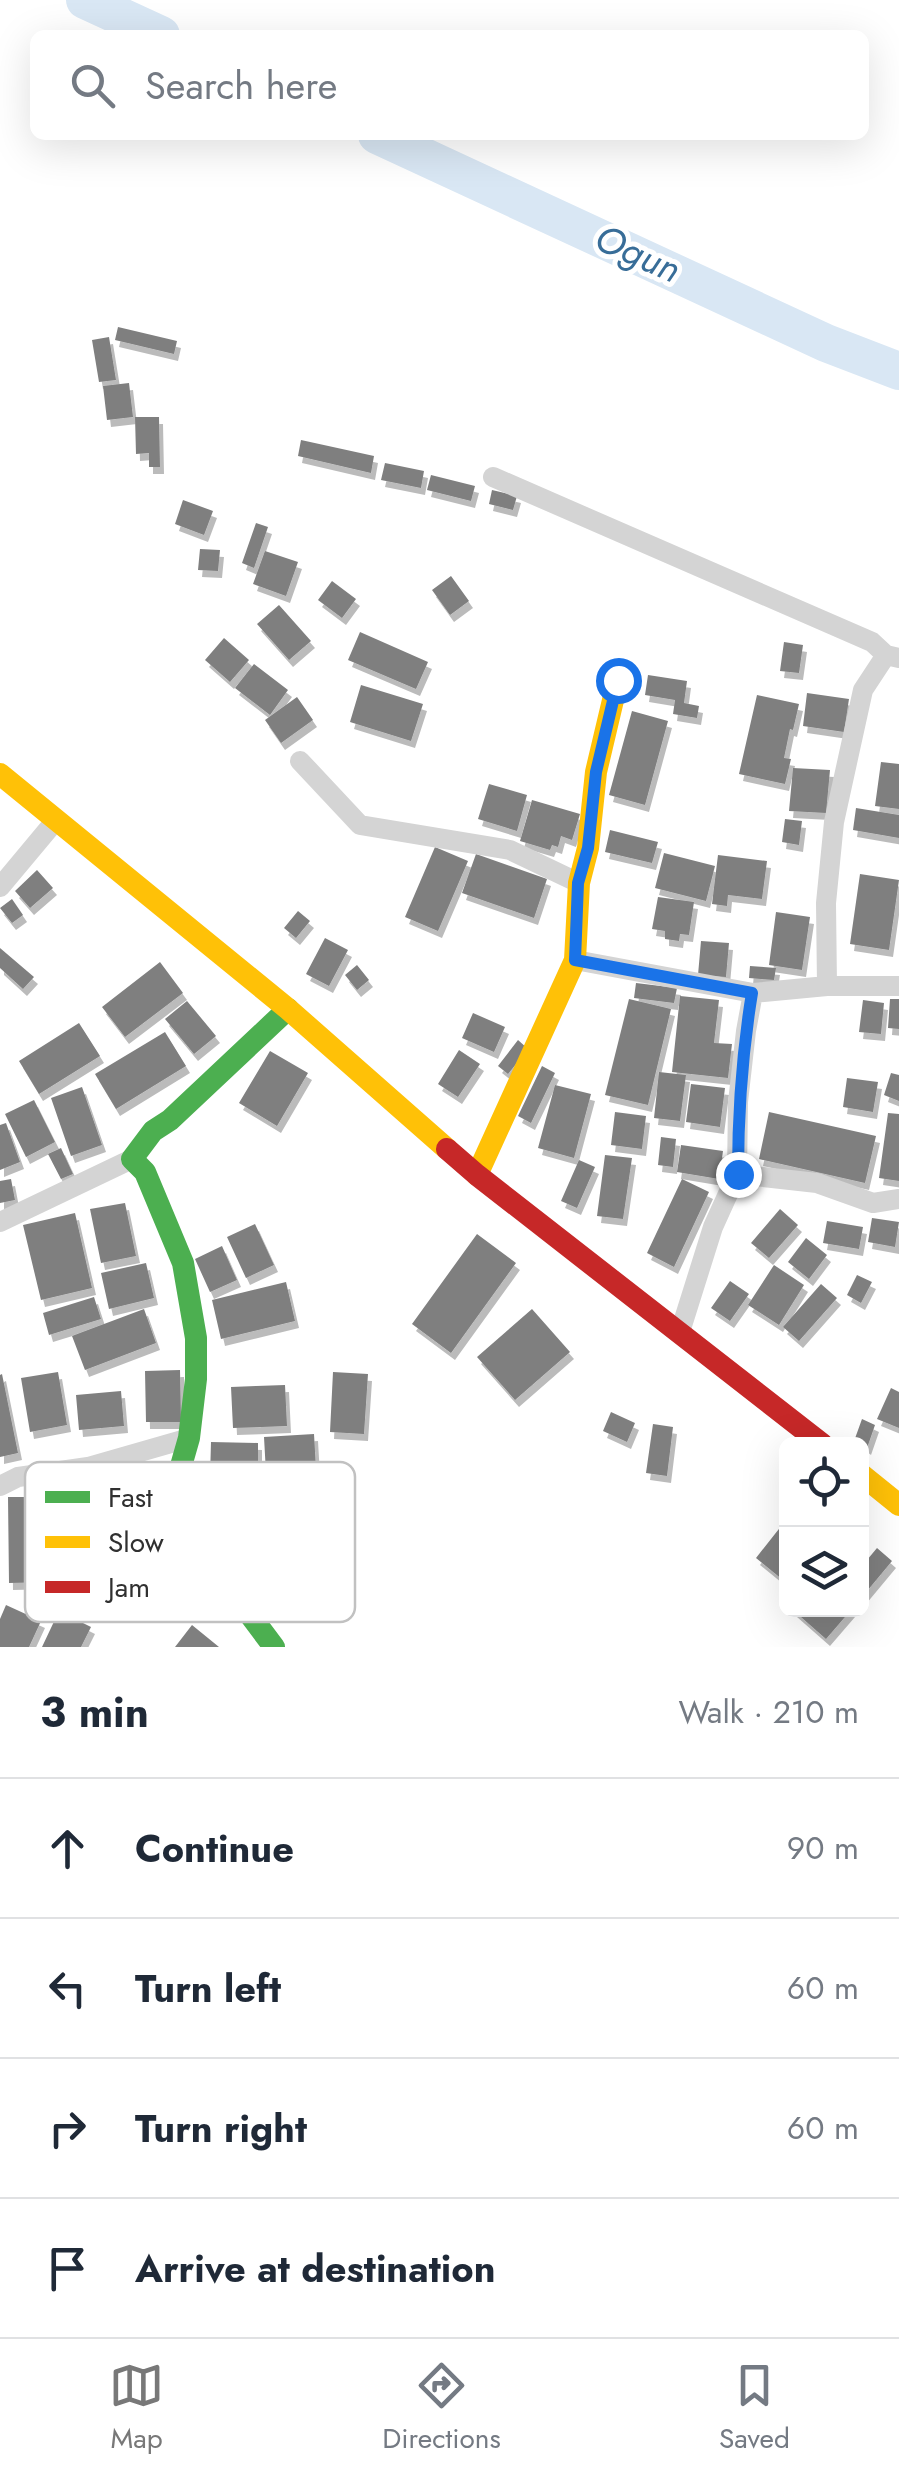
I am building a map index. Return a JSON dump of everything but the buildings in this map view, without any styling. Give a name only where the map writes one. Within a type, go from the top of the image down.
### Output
[{"type":"street","points":[[493,477],[872,642],[892,656],[863,690],[834,822],[826,903],[828,986]]},
{"type":"street","points":[[477,1176],[575,960],[578,883],[588,848],[596,772],[618,680]]},
{"type":"street","points":[[300,760],[360,824],[510,850],[578,883]]},
{"type":"street","points":[[0,774],[288,1010],[477,1176],[813,1437]]},
{"type":"street","points":[[0,887],[56,820]]},
{"type":"street","points":[[575,960],[752,993],[828,986],[899,986]]},
{"type":"street","points":[[680,1332],[714,1227],[738,1174],[738,1102],[752,993]]},
{"type":"street","points":[[0,1222],[132,1158],[153,1131],[170,1120],[288,1010]]},
{"type":"street","points":[[132,1158],[145,1172],[183,1263],[197,1356],[190,1438],[183,1462]]},
{"type":"street","points":[[738,1174],[817,1183],[873,1204],[899,1199]]},
{"type":"street","points":[[106,1462],[190,1438]]},
{"type":"street","points":[[0,1486],[25,1476]]},
{"type":"street","points":[[869,1481],[899,1505]]},
{"type":"street","points":[[256,1622],[274,1647]]},
{"type":"waterway","name":"Ogun","points":[[85,0],[150,30]]},
{"type":"waterway","name":"Ogun","points":[[388,140],[826,343],[899,371]]},
{"type":"traffic: fast","points":[[182,1462],[196,1379],[196,1338],[183,1263],[145,1172],[132,1159],[153,1131],[170,1120],[288,1009]]},
{"type":"traffic: fast","points":[[255,1622],[274,1647]]},
{"type":"traffic: slow","points":[[477,1175],[575,960],[579,883],[588,848],[596,772],[618,679]]},
{"type":"traffic: slow","points":[[0,774],[288,1009],[447,1149]]},
{"type":"traffic: slow","points":[[869,1481],[899,1505]]},
{"type":"traffic: jam","points":[[447,1149],[813,1437]]},
{"type":"route","points":[[618,680],[596,772],[588,848],[578,883],[575,960],[752,993],[738,1102],[738,1174]]}]
